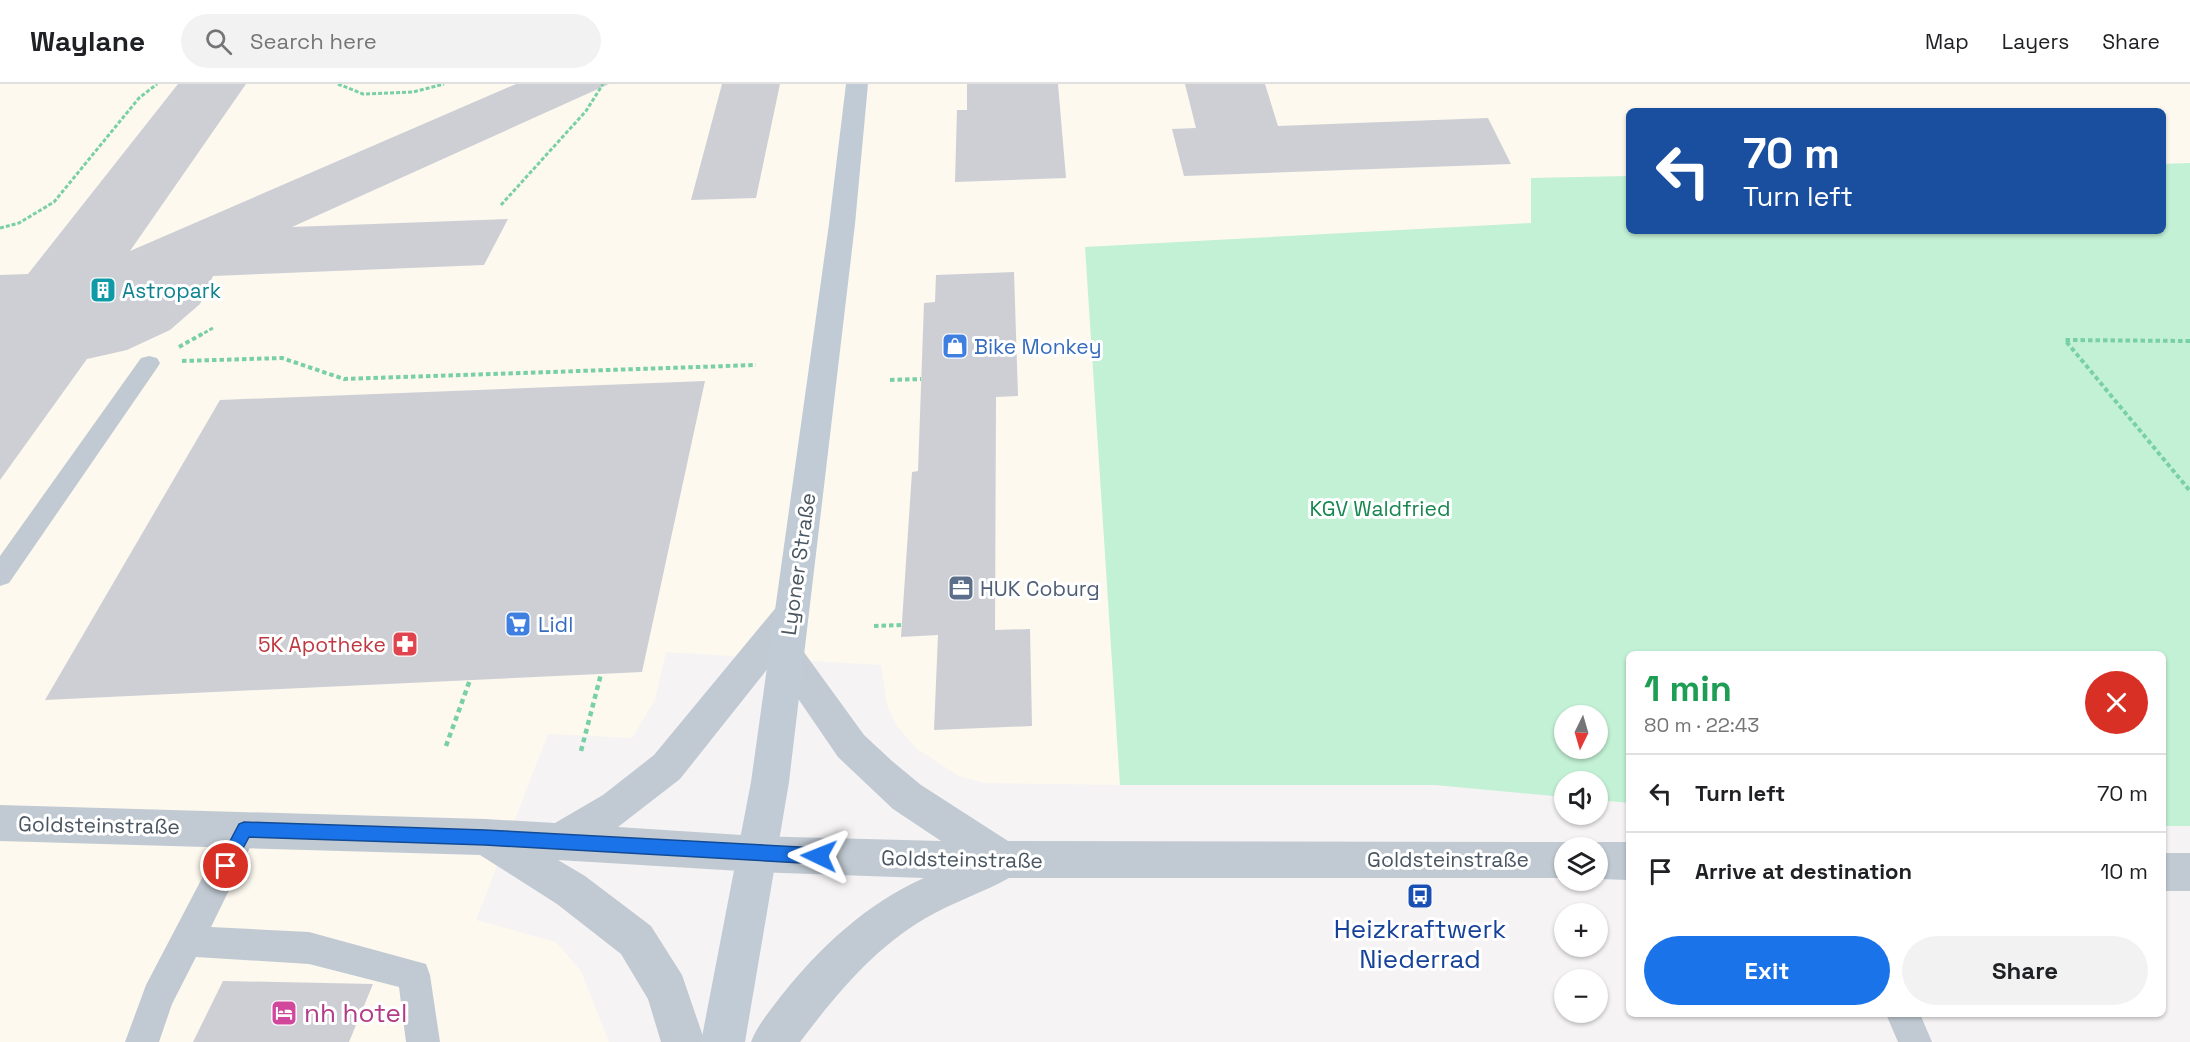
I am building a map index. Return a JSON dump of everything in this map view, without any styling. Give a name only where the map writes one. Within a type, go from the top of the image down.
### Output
[{"type":"main road","name":"Lyoner Straße","points":[[723,1042],[770,782],[840,235],[857,84]]},
{"type":"street","points":[[561,841],[617,807],[668,767],[792,614]]},
{"type":"street","points":[[786,654],[851,746],[879,773],[907,797],[1004,860]]},
{"type":"street","name":"Goldsteinstraße","points":[[0,823],[485,837],[757,854],[1004,860],[1554,860]]},
{"type":"street","points":[[485,837],[571,890],[636,940],[667,990],[683,1042]]},
{"type":"street","points":[[773,1042],[822,978],[867,935],[919,900],[1004,860]]},
{"type":"street","points":[[1608,861],[1626,861]]},
{"type":"street","points":[[2166,872],[2190,872]]},
{"type":"lane","points":[[0,576],[149,363]]},
{"type":"lane","points":[[142,1042],[158,997],[244,829]]},
{"type":"lane","points":[[187,940],[309,948],[414,975],[423,1042]]},
{"type":"lane","points":[[1905,1017],[1915,1042]]},
{"type":"path","points":[[0,228],[19,223],[54,202],[139,98],[157,84]]},
{"type":"path","points":[[338,84],[363,94],[413,92],[444,84]]},
{"type":"path","points":[[501,204],[586,111],[603,84]]},
{"type":"path","points":[[2190,341],[2065,340],[2190,491]]},
{"type":"path","points":[[149,363],[282,358],[344,379],[756,365]]},
{"type":"path","points":[[890,380],[921,379]]},
{"type":"path","points":[[874,626],[902,625]]},
{"type":"path","points":[[581,751],[602,674]]},
{"type":"path","points":[[446,746],[470,680]]},
{"type":"shaded area","points":[[0,84],[2190,84],[2190,163],[2166,164],[2166,108],[1626,108],[1626,176],[1532,178],[1532,223],[1086,247],[1120,785],[984,783],[959,776],[916,748],[897,726],[887,705],[881,665],[666,652],[655,700],[632,738],[548,734],[476,920],[556,942],[581,971],[609,1042],[0,1042]]},
{"type":"green space","name":"KGV Waldfried","points":[[2190,163],[2190,826],[2166,826],[2166,651],[1626,651],[1626,803],[1608,801],[1608,771],[1554,771],[1554,796],[1435,785],[1120,785],[1085,247],[1531,223],[1531,178],[1626,176],[1626,234],[2166,234],[2166,164]]},
{"type":"building","name":"Astropark","points":[[178,84],[246,84],[130,251],[516,84],[609,84],[292,227],[508,219],[484,265],[213,276],[200,304],[170,330],[127,350],[87,359],[0,480],[0,275],[28,274]]},
{"type":"building","points":[[722,84],[780,84],[756,198],[691,200]]},
{"type":"building","points":[[967,84],[1058,84],[1066,178],[955,182],[957,110],[967,110]]},
{"type":"building","points":[[1185,84],[1265,84],[1278,126],[1488,118],[1511,164],[1184,176],[1172,129],[1196,128]]},
{"type":"building","points":[[1014,272],[1018,396],[996,397],[995,630],[1030,629],[1032,726],[934,730],[938,635],[901,637],[912,472],[918,471],[924,303],[935,302],[936,275]]},
{"type":"building","points":[[705,381],[642,672],[45,700],[220,400]]},
{"type":"building","name":"nh hotel","points":[[223,981],[373,984],[349,1042],[193,1042]]},
{"type":"place","name":"Astropark","points":[[103,290]]},
{"type":"place","name":"Bike Monkey","points":[[955,346]]},
{"type":"place","name":"HUK Coburg","points":[[961,588]]},
{"type":"place","name":"Lidl","points":[[518,624]]},
{"type":"place","name":"5K Apotheke","points":[[405,644]]},
{"type":"place","name":"Heizkraftwerk Niederrad","points":[[1420,896]]},
{"type":"place","name":"nh hotel","points":[[284,1013]]},
{"type":"route","points":[[226,866],[244,829],[485,837],[819,856]]}]
